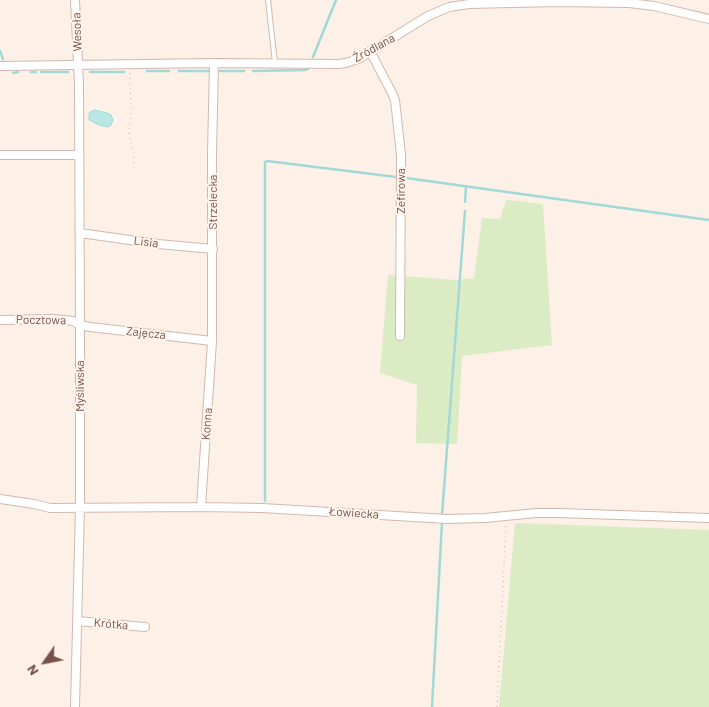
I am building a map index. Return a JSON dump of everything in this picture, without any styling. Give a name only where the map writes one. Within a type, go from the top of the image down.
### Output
[{"type":"street","name":"Wesoła","points":[[75,0],[78,65]]},
{"type":"street","name":"Źródlana","points":[[0,66],[214,63],[338,64],[352,61],[370,52],[432,14],[449,7],[470,2],[638,2],[709,19]]},
{"type":"street","name":"Zefirowa","points":[[370,52],[395,100],[402,155],[400,336]]},
{"type":"street","name":"Strzelecka","points":[[212,341],[214,63]]},
{"type":"street","name":"Myśliwska","points":[[74,707],[80,507],[78,65]]},
{"type":"street","points":[[0,155],[79,155]]},
{"type":"street","name":"Lisia","points":[[80,233],[213,250]]},
{"type":"street","name":"Pocztowa","points":[[0,320],[53,319],[73,321],[80,325]]},
{"type":"street","name":"Zajęcza","points":[[80,325],[212,341]]},
{"type":"street","name":"Konna","points":[[201,507],[212,341]]},
{"type":"street","name":"Łowiecka","points":[[0,499],[50,508],[262,508],[447,519],[536,513],[709,518]]},
{"type":"street","name":"Krótka","points":[[77,621],[145,628]]},
{"type":"lane","points":[[268,0],[275,63]]},
{"type":"path","points":[[130,64],[131,109],[129,132],[134,157],[134,170]]},
{"type":"path","points":[[497,707],[506,516]]},
{"type":"green space","points":[[506,200],[543,204],[552,345],[462,356],[457,444],[416,443],[417,385],[380,373],[388,275],[456,280],[474,278],[482,218],[500,219]]},
{"type":"green space","points":[[515,523],[709,530],[709,707],[499,707]]},
{"type":"water","points":[[95,110],[111,115],[113,120],[111,125],[108,127],[99,125],[89,120],[90,112]]},
{"type":"waterway","points":[[313,57],[336,0]]},
{"type":"waterway","points":[[0,51],[3,59]]},
{"type":"waterway","points":[[253,71],[308,69]]},
{"type":"waterway","points":[[147,71],[169,71]]},
{"type":"waterway","points":[[179,71],[208,71]]},
{"type":"waterway","points":[[220,71],[244,71]]},
{"type":"waterway","points":[[13,73],[18,72]]},
{"type":"waterway","points":[[31,72],[36,72]]},
{"type":"waterway","points":[[41,72],[68,72]]},
{"type":"waterway","points":[[90,72],[124,72]]},
{"type":"waterway","points":[[265,501],[265,162],[396,177]]},
{"type":"waterway","points":[[406,178],[709,220]]},
{"type":"waterway","points":[[465,202],[466,186]]},
{"type":"waterway","points":[[442,515],[465,211]]},
{"type":"waterway","points":[[432,707],[442,522]]}]
